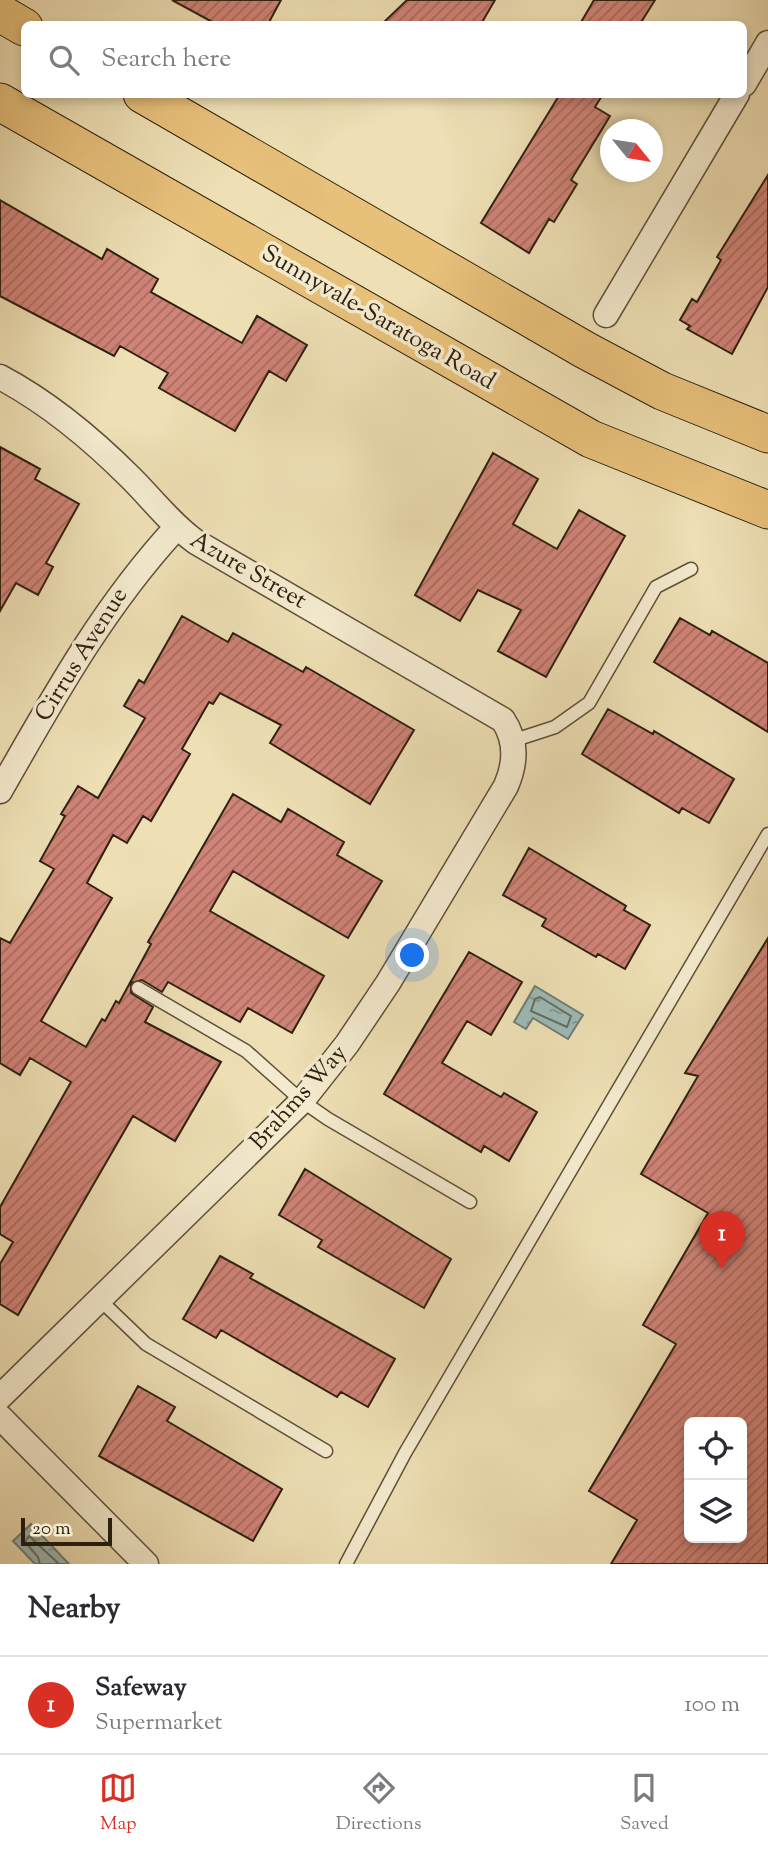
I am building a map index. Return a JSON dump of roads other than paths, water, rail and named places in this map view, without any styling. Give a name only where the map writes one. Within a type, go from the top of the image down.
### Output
[{"type":"main road","points":[[0,13],[21,25]]},
{"type":"main road","points":[[149,98],[586,350],[662,391],[768,434]]},
{"type":"main road","name":"Sunnyvale-Saratoga Road","points":[[0,102],[591,439],[768,510]]},
{"type":"street","points":[[747,79],[768,43]]},
{"type":"street","points":[[606,315],[735,98]]},
{"type":"street","name":"Azure Street","points":[[0,377],[64,419],[106,453],[176,528],[487,708],[503,720],[512,741]]},
{"type":"street","name":"Cirrus Avenue","points":[[0,790],[88,639],[135,573],[176,528]]},
{"type":"street","name":"Brahms Way","points":[[0,1397],[98,1298],[303,1101],[348,1044],[388,983],[506,786],[513,764],[512,741]]},
{"type":"street","points":[[0,1416],[146,1564]]},
{"type":"lane","points":[[512,741],[555,727],[589,703],[656,587],[691,569]]},
{"type":"lane","points":[[346,1564],[405,1453],[768,834]]},
{"type":"lane","points":[[138,988],[246,1051],[303,1101],[470,1202]]},
{"type":"lane","points":[[98,1298],[146,1344],[326,1451]]},
{"type":"water","points":[[535,986],[583,1015],[568,1039],[533,1018],[526,1029],[514,1022]]},
{"type":"water","points":[[31,1524],[69,1564],[35,1564],[13,1541]]},
{"type":"place","name":"Safeway","points":[[722,1269]]}]
